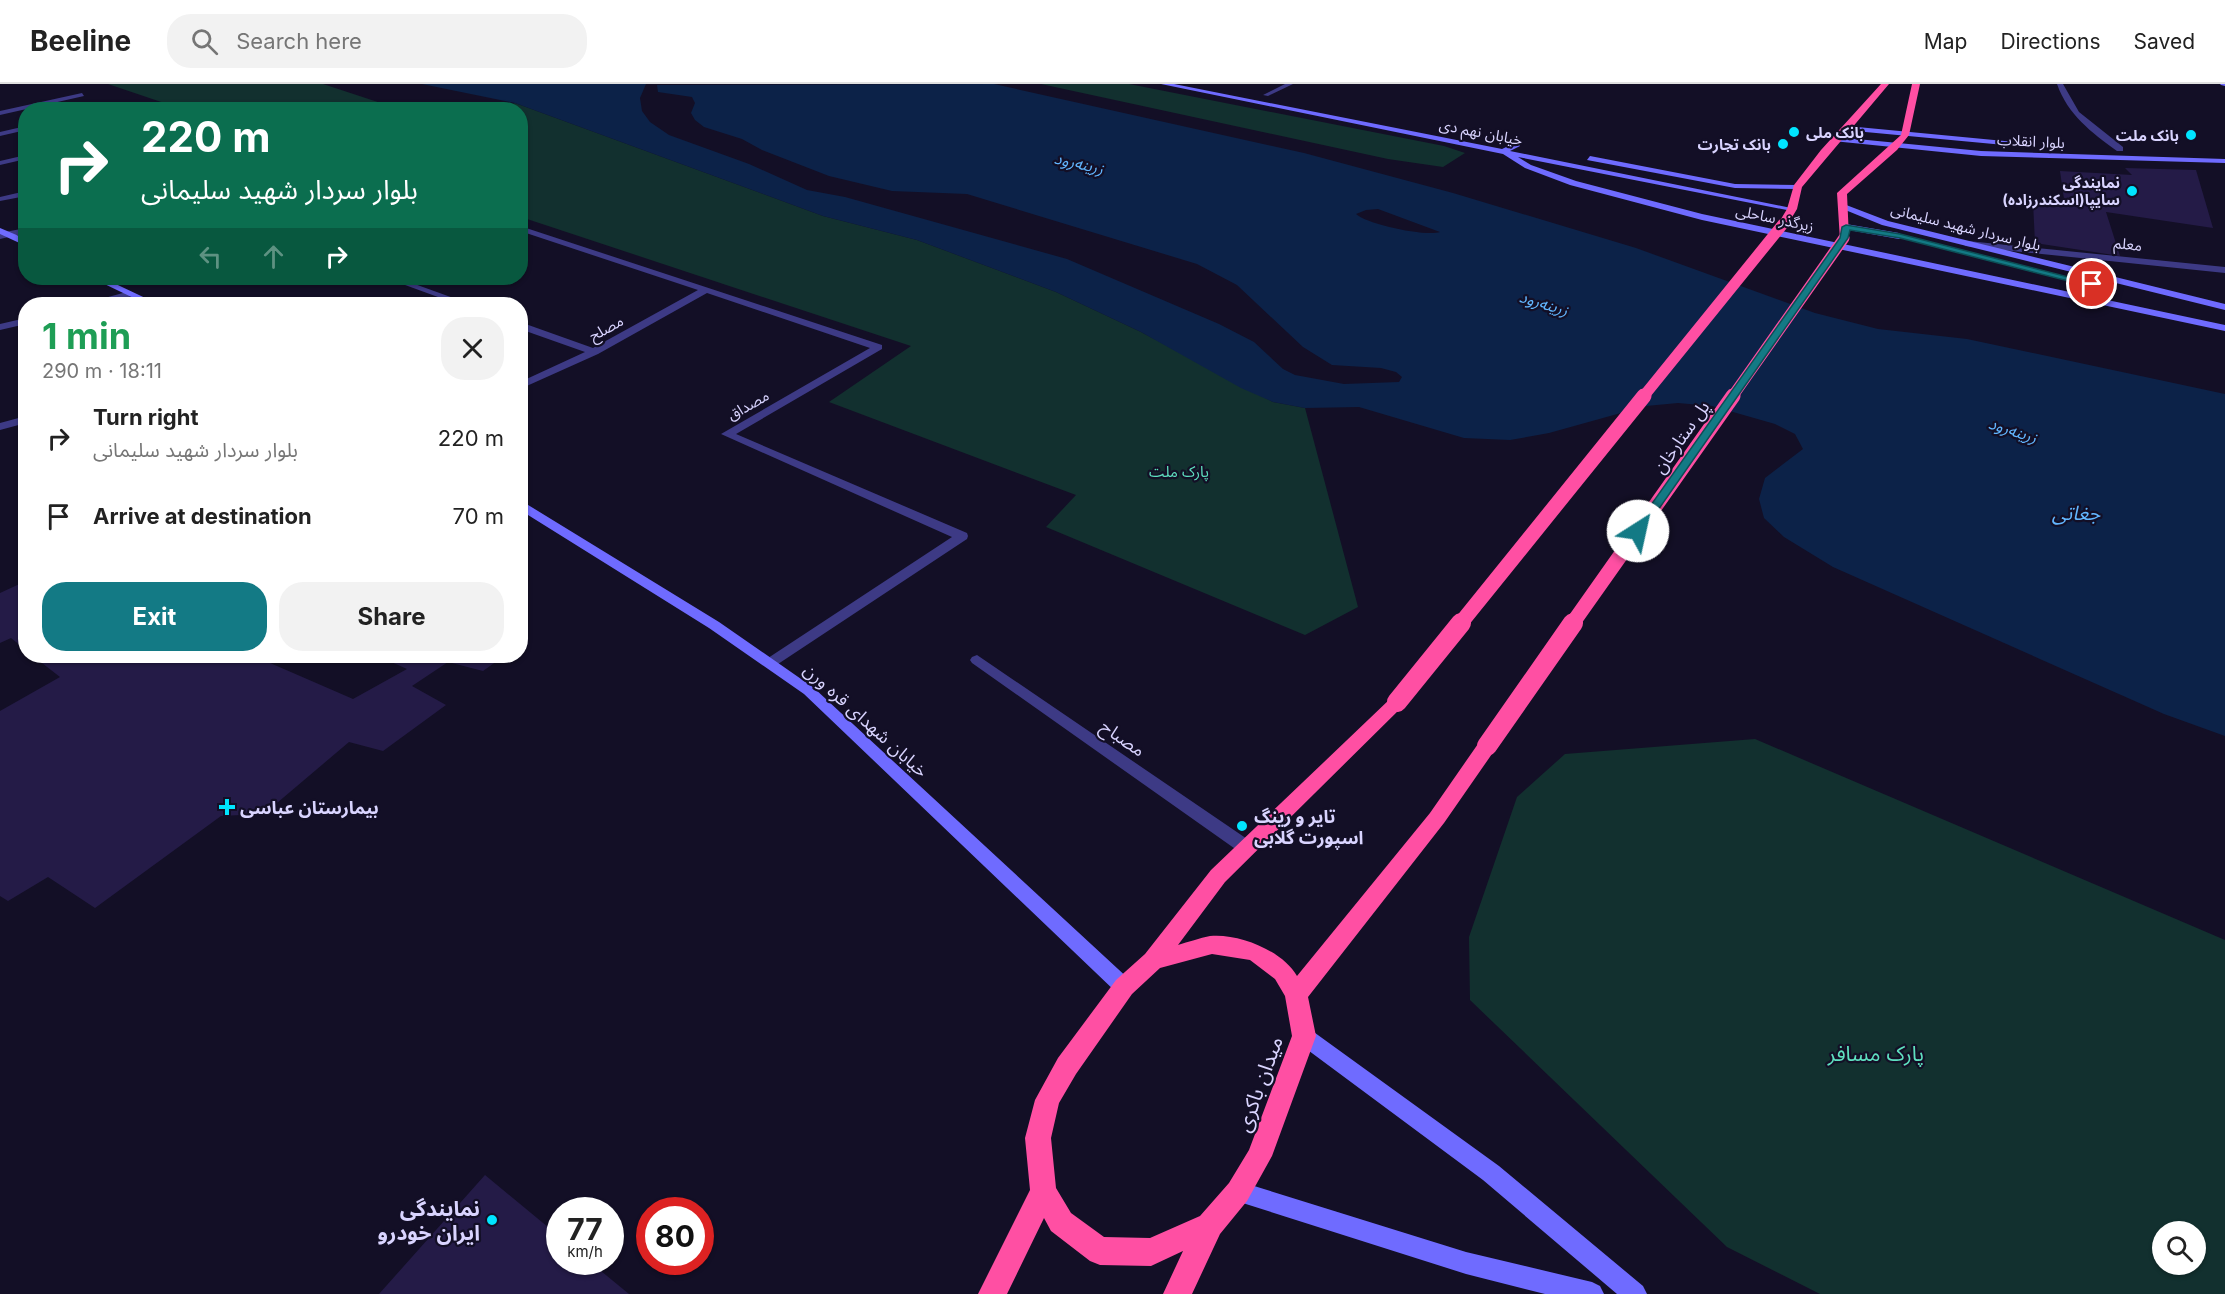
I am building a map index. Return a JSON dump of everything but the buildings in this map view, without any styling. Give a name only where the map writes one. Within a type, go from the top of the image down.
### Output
[{"type":"highway","points":[[1153,961],[1218,876],[1397,702],[1783,224],[1792,209],[1797,187],[1885,84]]},
{"type":"highway","points":[[1845,233],[1841,205],[1842,193],[1880,158],[1895,148],[1905,135],[1916,84]]},
{"type":"highway","name":"پل ستارخان","points":[[1296,995],[1437,818],[1845,233]]},
{"type":"highway","name":"میدان باکری","points":[[1212,945],[1255,952],[1283,972],[1296,995],[1304,1036],[1259,1156],[1238,1192],[1210,1225],[1151,1252],[1100,1251],[1061,1222],[1043,1191],[1038,1138],[1047,1100],[1067,1066],[1124,987],[1153,961],[1212,945]]},
{"type":"highway","points":[[992,1294],[1043,1191]]},
{"type":"highway","points":[[1177,1294],[1210,1225]]},
{"type":"main road","name":"خیابان نهم دی","points":[[1164,84],[1502,146],[1792,209]]},
{"type":"main road","points":[[1207,84],[1395,120]]},
{"type":"main road","name":"بلوار انقلاب","points":[[1846,128],[2024,145]]},
{"type":"main road","name":"بلوار انقلاب","points":[[1836,139],[1895,148],[2048,156],[2225,161]]},
{"type":"main road","name":"خیابان نهم دی","points":[[1502,146],[1517,144],[1528,146]]},
{"type":"main road","name":"زیرگذر ساحلی","points":[[1502,146],[1510,159],[1529,168],[1635,200],[1725,222],[2225,328]]},
{"type":"main road","points":[[2041,146],[2048,156]]},
{"type":"main road","points":[[2098,148],[2132,149]]},
{"type":"main road","points":[[2179,150],[2225,152]]},
{"type":"main road","points":[[1586,158],[1735,186],[1797,187]]},
{"type":"main road","name":"بلوار سردار شهید سلیمانی","points":[[1841,205],[1885,223],[2225,307]]},
{"type":"main road","name":"بلوار سردار شهید سلیمانی","points":[[1845,233],[1900,236],[2225,317]]},
{"type":"main road","points":[[2,234],[18,240]]},
{"type":"main road","points":[[2049,273],[2057,266]]},
{"type":"main road","points":[[111,285],[137,297]]},
{"type":"main road","name":"خیابان شهدای قره ورن","points":[[528,509],[714,624],[809,691],[1124,987]]},
{"type":"main road","points":[[1304,1036],[1491,1173],[1635,1294]]},
{"type":"main road","points":[[1238,1192],[1467,1263],[1592,1294]]},
{"type":"street","points":[[1266,95],[1290,84]]},
{"type":"street","points":[[2060,84],[2069,106],[2087,126],[2120,149]]},
{"type":"street","points":[[50,102],[82,95]]},
{"type":"street","points":[[0,113],[18,109]]},
{"type":"street","points":[[0,134],[18,130]]},
{"type":"street","points":[[0,163],[18,159]]},
{"type":"street","points":[[0,199],[18,195]]},
{"type":"street","points":[[2,234],[18,231]]},
{"type":"street","name":"مصداق","points":[[528,231],[878,347],[727,434],[962,536],[770,663]]},
{"type":"street","name":"معلم","points":[[1968,244],[2225,270]]},
{"type":"street","points":[[411,285],[445,297]]},
{"type":"street","name":"مصلح","points":[[528,382],[594,352],[704,291]]},
{"type":"street","points":[[117,297],[130,294]]},
{"type":"street","points":[[0,327],[18,323]]},
{"type":"street","points":[[528,328],[594,352]]},
{"type":"street","points":[[0,427],[18,421]]},
{"type":"street","name":"مصباح","points":[[977,660],[1246,848]]},
{"type":"green space","points":[[108,84],[323,84],[378,102],[199,102],[161,102]]},
{"type":"green space","points":[[1041,84],[1129,84],[1444,146],[1465,153],[1443,167],[1388,159]]},
{"type":"green space","name":"پارک ملت","points":[[528,108],[823,216],[917,240],[1056,292],[1141,332],[1273,402],[1305,408],[1358,607],[1305,635],[1046,527],[1076,495],[829,402],[911,346],[528,219]]},
{"type":"green space","name":"پارک مسافر","points":[[1755,739],[2225,940],[2225,1294],[1820,1294],[1727,1247],[1470,1000],[1469,937],[1517,797],[1565,754]]},
{"type":"water","name":"جغاتی","points":[[422,84],[646,84],[640,98],[642,111],[650,122],[669,135],[749,164],[807,190],[845,197],[1067,259],[1219,324],[1254,342],[1283,369],[1295,375],[1344,384],[1399,382],[1402,377],[1396,372],[1381,368],[1332,365],[1303,347],[1237,285],[1197,264],[967,194],[892,191],[829,176],[762,150],[742,139],[704,127],[695,120],[691,113],[695,103],[692,97],[658,92],[657,85],[994,84],[1304,153],[1453,193],[1636,248],[1815,313],[1878,329],[1967,339],[2225,394],[2225,736],[2164,714],[1833,567],[1784,537],[1764,518],[1759,499],[1765,478],[1803,449],[1795,434],[1775,424],[1712,406],[1678,403],[1646,406],[1549,433],[1510,440],[1464,438],[1359,407],[1305,408],[1273,402],[1241,388],[1141,332],[1056,292],[917,240],[823,216],[528,108],[528,102],[510,102]],"holes":[[[1378,209],[1440,232],[1396,229],[1371,222],[1356,214]]]},
{"type":"place","name":"بانک ملی","points":[[1794,132]]},
{"type":"place","name":"بانک ملت","points":[[2191,135]]},
{"type":"place","name":"بانک تجارت","points":[[1783,144]]},
{"type":"place","name":"نمایندگی سایپا(اسکندرزاده)","points":[[2132,191]]},
{"type":"place","name":"بیمارستان عباسی","points":[[227,807]]},
{"type":"place","name":"تایر و رینگ اسپورت گلابی","points":[[1242,826]]},
{"type":"place","name":"نمایندگی ایران خودرو","points":[[492,1220]]},
{"type":"route","points":[[1638,531],[1844,238],[1846,227],[1900,236],[2092,284]]},
{"type":"water label","name":"زرینه‌رود","points":[[1079,163]]},
{"type":"water label","name":"زرینه‌رود","points":[[1544,303]]},
{"type":"water label","name":"زرینه‌رود","points":[[2013,430]]}]
